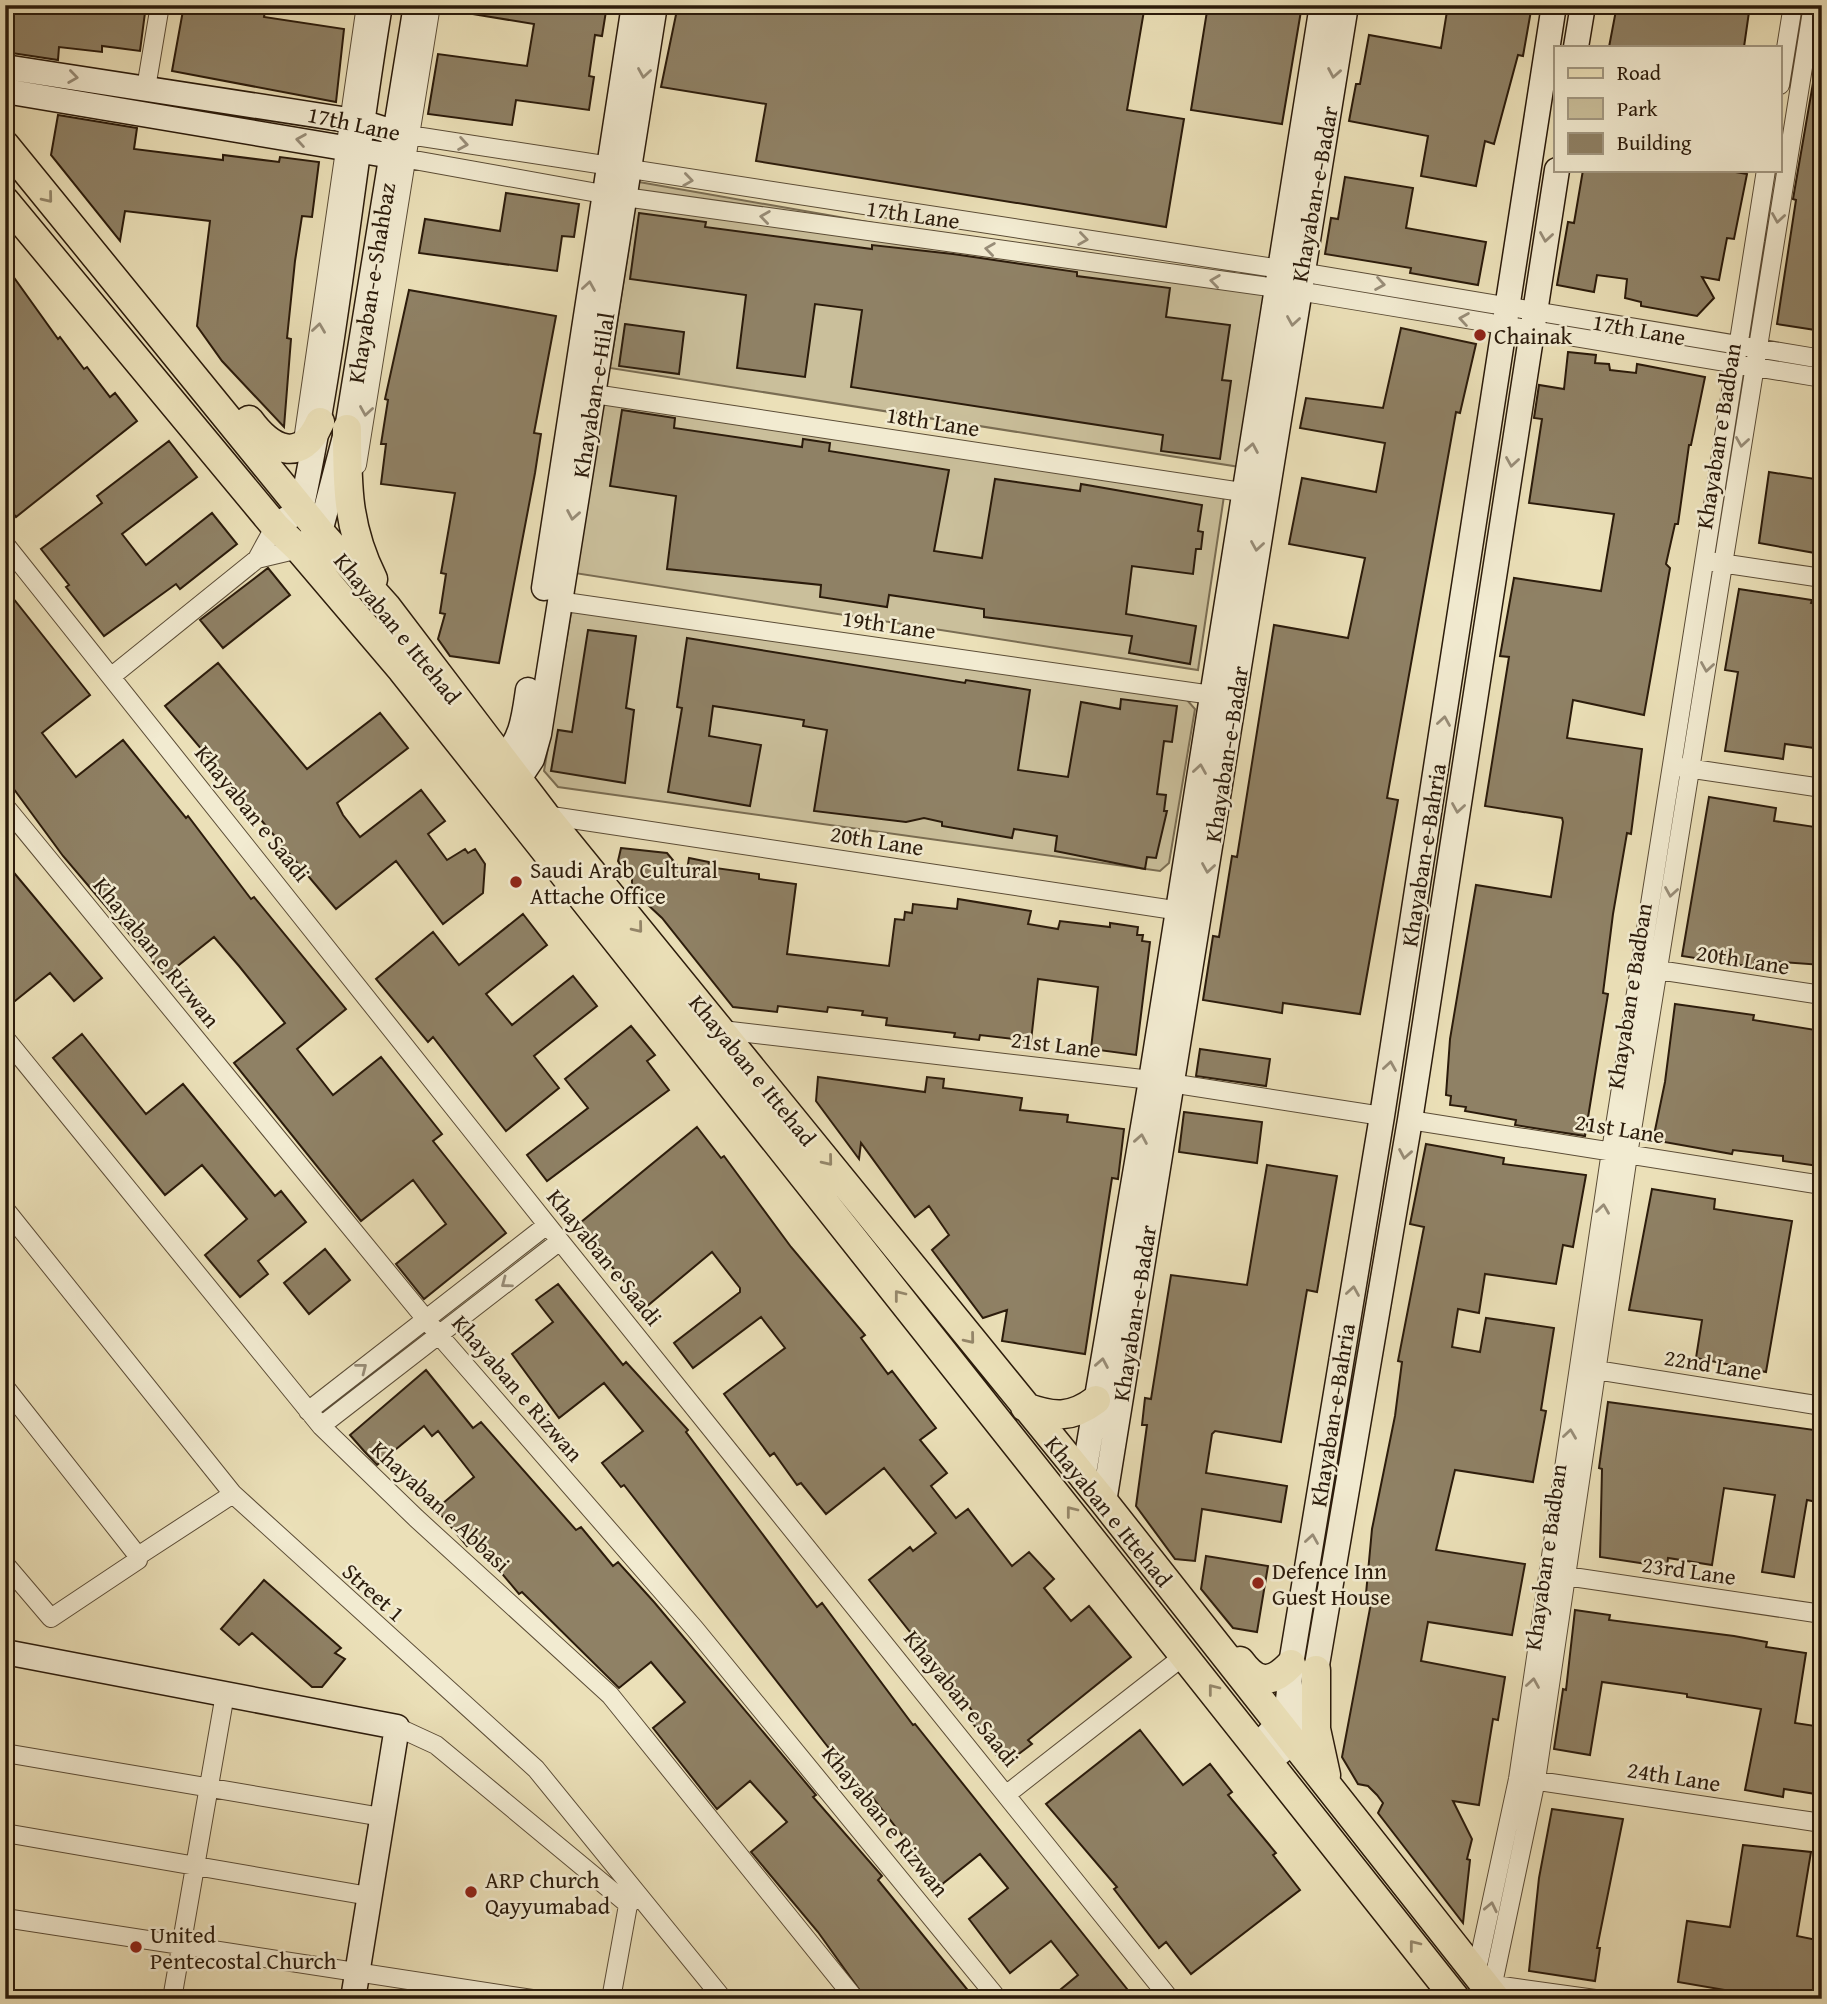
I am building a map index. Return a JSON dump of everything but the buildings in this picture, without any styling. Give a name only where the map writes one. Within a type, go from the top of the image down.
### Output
[{"type":"main road","name":"Khayaban-e-Shahbaz","points":[[302,509],[333,426],[354,121],[380,5]]},
{"type":"main road","name":"Khayaban-e-Shahbaz","points":[[309,541],[333,426],[401,146],[416,5]]},
{"type":"main road","points":[[617,170],[634,5]]},
{"type":"main road","name":"Khayaban-e-Hilal","points":[[510,770],[532,759],[536,745],[594,394],[617,170],[655,5]]},
{"type":"main road","name":"Khayaban-e-Badar","points":[[1104,1502],[1161,1081],[1289,280],[1322,5]]},
{"type":"main road","name":"Khayaban-e-Badar","points":[[1289,280],[1346,5]]},
{"type":"main road","name":"Khayaban-e-Bahria","points":[[1303,1667],[1382,1116],[1555,5]]},
{"type":"main road","points":[[1576,46],[1583,5]]},
{"type":"main road","name":"17th Lane","points":[[5,67],[354,121],[401,146]]},
{"type":"main road","name":"17th Lane","points":[[5,91],[351,149],[401,146]]},
{"type":"main road","name":"Khayaban e Ittehad","points":[[5,145],[302,509],[309,541],[402,670],[1456,1999]]},
{"type":"main road","name":"Khayaban-e-Bahria","points":[[1291,1724],[1410,1120],[1557,172]]},
{"type":"main road","points":[[510,770],[525,714],[613,195]]},
{"type":"main road","name":"Khayaban e Ittehad","points":[[6,202],[275,526],[309,541],[386,606],[545,815],[1169,1584],[1291,1724],[1343,1808],[1489,1988]]},
{"type":"main road","points":[[207,395],[234,400],[269,444],[286,449],[303,444],[315,433],[333,426],[358,549],[386,606]]},
{"type":"main road","name":"Khayaban-e-Badar","points":[[1189,912],[1212,695],[1255,494]]},
{"type":"main road","points":[[275,526],[302,509]]},
{"type":"main road","name":"Khayaban-e-Badar","points":[[1083,1479],[1096,1400],[1161,1081]]},
{"type":"main road","points":[[1025,1406],[1057,1417],[1078,1412],[1096,1400]]},
{"type":"main road","points":[[1169,1584],[1184,1589],[1250,1675],[1272,1678],[1303,1667],[1320,1758],[1343,1808]]},
{"type":"main road","points":[[5,1652],[397,1727],[355,1987]]},
{"type":"main road","points":[[1291,1724],[1289,1754],[1263,1753],[1257,1733],[1266,1728],[1291,1724]]},
{"type":"street","points":[[146,88],[160,5]]},
{"type":"street","points":[[354,121],[366,5]]},
{"type":"street","points":[[349,514],[401,146],[430,5]]},
{"type":"street","points":[[1782,73],[1793,5]]},
{"type":"street","name":"Khayaban e Badban","points":[[1489,1988],[1527,1779],[1559,1575],[1620,1153],[1671,766],[1735,365],[1747,347],[1814,48],[1813,5]]},
{"type":"street","points":[[1787,43],[1814,48]]},
{"type":"street","name":"17th Lane","points":[[401,146],[617,170],[1507,316],[1735,365],[1822,378]]},
{"type":"street","name":"17th Lane","points":[[401,146],[613,195],[1289,280]]},
{"type":"street","points":[[303,444],[351,149]]},
{"type":"street","name":"Khayaban e Badban","points":[[1559,1575],[1596,1370],[1620,1153],[1658,971],[1754,367],[1747,347],[1766,172]]},
{"type":"street","name":"17th Lane","points":[[1533,321],[1747,347],[1822,359]]},
{"type":"street","name":"18th Lane","points":[[594,394],[1255,494]]},
{"type":"street","points":[[257,559],[275,526]]},
{"type":"street","points":[[112,676],[257,559],[309,541]]},
{"type":"street","name":"Khayaban e Saadi","points":[[5,544],[547,1225],[1170,1999]]},
{"type":"street","points":[[1704,560],[1822,578]]},
{"type":"street","name":"19th Lane","points":[[558,601],[1212,695]]},
{"type":"street","points":[[1671,766],[1822,788]]},
{"type":"street","name":"Khayaban e Rizwan","points":[[5,806],[425,1319],[695,1629],[999,1999]]},
{"type":"street","name":"20th Lane","points":[[545,815],[1189,912]]},
{"type":"street","name":"20th Lane","points":[[1658,971],[1822,995]]},
{"type":"street","name":"21st Lane","points":[[722,1030],[1161,1081],[1382,1116]]},
{"type":"street","name":"Khayaban e Abbasi","points":[[5,1038],[321,1426],[416,1518],[610,1695],[855,1999]]},
{"type":"street","name":"21st Lane","points":[[1410,1120],[1822,1185]]},
{"type":"street","name":"Street 1","points":[[5,1209],[233,1494],[536,1769],[723,1999]]},
{"type":"street","points":[[308,1410],[547,1225]]},
{"type":"street","points":[[321,1426],[560,1241]]},
{"type":"street","name":"22nd Lane","points":[[1596,1370],[1822,1406]]},
{"type":"street","points":[[5,1387],[138,1556]]},
{"type":"street","points":[[5,1564],[45,1615],[51,1618],[138,1560],[138,1556],[233,1494]]},
{"type":"street","name":"23rd Lane","points":[[1559,1575],[1822,1614]]},
{"type":"street","points":[[1007,1794],[1185,1655]]},
{"type":"street","points":[[172,1999],[225,1694]]},
{"type":"street","points":[[397,1727],[436,1745],[629,1905]]},
{"type":"street","points":[[5,1753],[382,1817]]},
{"type":"street","name":"24th Lane","points":[[1527,1779],[1822,1823]]},
{"type":"street","points":[[5,1833],[369,1896]]},
{"type":"street","points":[[611,1999],[632,1884]]},
{"type":"street","points":[[5,1918],[181,1946],[355,1987],[532,1999]]},
{"type":"street","points":[[1489,1988],[1594,1999]]},
{"type":"green space","points":[[639,182],[1267,292],[1240,467],[610,368]]},
{"type":"green space","points":[[596,387],[1224,496],[1198,670],[568,572]]},
{"type":"green space","points":[[587,605],[1187,700],[1195,709],[1169,863],[1160,871],[558,787],[544,771],[571,613]]},
{"type":"place","name":"Chainak","points":[[1480,335]]},
{"type":"place","name":"Saudi Arab Cultural Attache Office","points":[[516,882]]},
{"type":"place","name":"Defence Inn Guest House","points":[[1258,1583]]},
{"type":"place","name":"ARP Church Qayyumabad","points":[[471,1892]]},
{"type":"place","name":"United Pentecostal Church","points":[[136,1947]]}]
